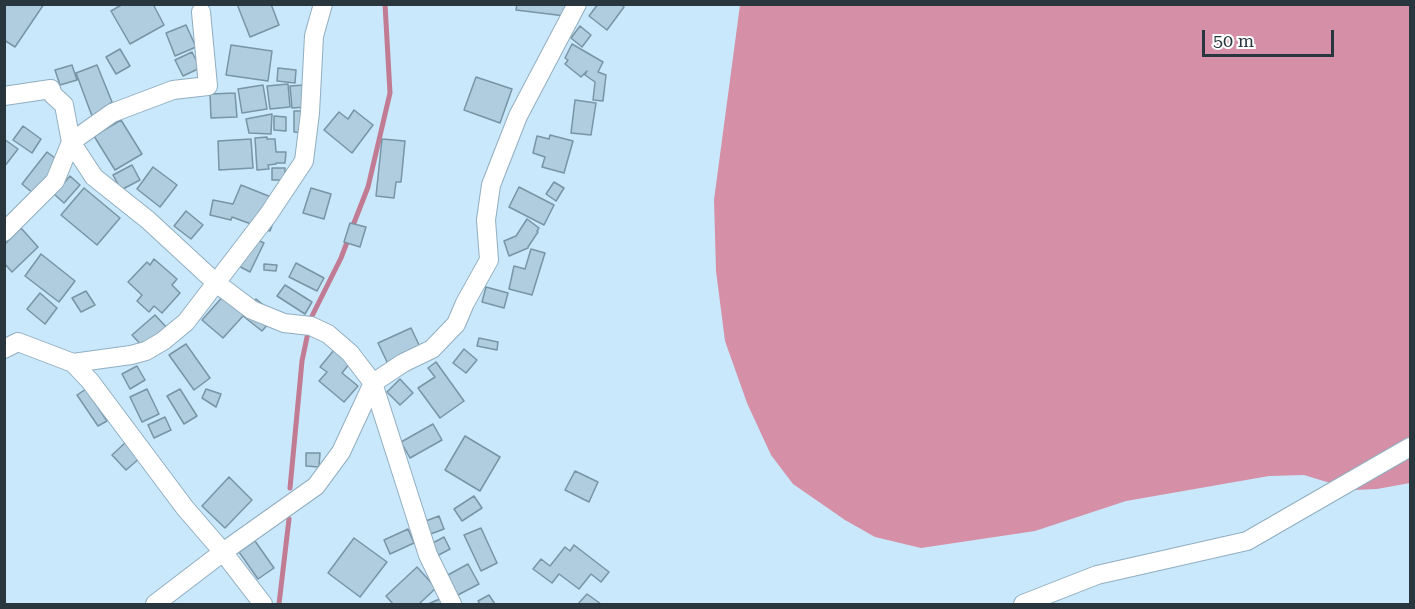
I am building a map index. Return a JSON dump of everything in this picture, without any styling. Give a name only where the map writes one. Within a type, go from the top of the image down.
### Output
[{"type":"street","points":[[73,363],[131,355],[154,346],[186,322],[268,215],[304,161],[310,113],[314,36],[323,4]]},
{"type":"street","points":[[155,604],[316,486],[341,452],[373,382],[432,349],[456,324],[489,260],[486,220],[491,185],[518,116],[577,4]]},
{"type":"street","points":[[4,232],[55,181],[71,142],[112,113],[173,90],[207,86],[201,12]]},
{"type":"street","points":[[4,96],[51,89],[53,95],[64,105],[71,142],[94,177],[148,220],[215,282],[252,310],[284,323],[311,326],[328,334],[350,353],[373,382],[428,555],[452,604]]},
{"type":"street","points":[[4,349],[18,342],[73,363],[90,381],[185,508],[263,604]]},
{"type":"street","points":[[1023,604],[1097,575],[1247,541],[1410,447]]},
{"type":"shaded area","points":[[740,5],[1410,5],[1410,483],[1377,489],[1353,490],[1304,475],[1269,476],[1126,501],[1035,531],[921,548],[875,537],[845,520],[793,484],[771,455],[747,403],[725,341],[716,271],[714,200]]},
{"type":"building","points":[[4,4],[44,4],[15,47],[4,40]]},
{"type":"building","points":[[123,4],[153,4],[164,25],[130,44],[111,11]]},
{"type":"building","points":[[237,4],[271,4],[279,25],[250,37]]},
{"type":"building","points":[[517,4],[566,4],[565,16],[516,10]]},
{"type":"building","points":[[598,4],[621,4],[624,7],[607,30],[589,16]]},
{"type":"building","points":[[186,25],[196,47],[175,56],[166,33]]},
{"type":"building","points":[[580,26],[591,35],[582,47],[571,38]]},
{"type":"building","points":[[572,44],[603,62],[598,72],[606,75],[603,101],[593,100],[595,82],[585,75],[587,71],[581,77],[565,64],[568,60],[565,58]]},
{"type":"building","points":[[231,45],[272,51],[268,81],[226,75]]},
{"type":"building","points":[[120,49],[130,66],[116,74],[106,57]]},
{"type":"building","points":[[192,52],[200,68],[183,76],[175,60]]},
{"type":"building","points":[[72,65],[77,80],[60,85],[55,70]]},
{"type":"building","points":[[97,65],[112,102],[92,116],[76,73]]},
{"type":"building","points":[[278,68],[296,70],[295,83],[277,81]]},
{"type":"building","points":[[476,77],[512,89],[500,123],[464,110]]},
{"type":"building","points":[[288,84],[290,107],[270,109],[267,86]]},
{"type":"building","points":[[263,85],[267,109],[242,113],[238,89]]},
{"type":"building","points":[[304,85],[306,107],[292,108],[290,86]]},
{"type":"building","points":[[235,93],[237,117],[211,118],[210,94]]},
{"type":"building","points":[[575,100],[596,103],[591,135],[571,133]]},
{"type":"building","points":[[354,110],[373,125],[352,153],[324,130],[339,112],[348,119]]},
{"type":"building","points":[[294,111],[303,111],[303,133],[294,132]]},
{"type":"building","points":[[272,114],[271,134],[249,133],[246,119]]},
{"type":"building","points":[[274,116],[286,117],[286,131],[274,130]]},
{"type":"building","points":[[121,120],[142,154],[115,170],[94,136]]},
{"type":"building","points":[[23,126],[41,139],[32,153],[13,140]]},
{"type":"building","points":[[550,135],[573,141],[564,173],[542,167],[545,157],[533,153],[537,136],[549,139]]},
{"type":"building","points":[[267,137],[267,139],[275,139],[276,152],[286,152],[285,163],[268,165],[269,169],[257,170],[255,138]]},
{"type":"building","points":[[4,139],[18,149],[4,167]]},
{"type":"building","points":[[251,139],[253,168],[219,170],[218,141]]},
{"type":"building","points":[[382,139],[405,141],[401,182],[396,182],[394,198],[376,196]]},
{"type":"building","points":[[47,152],[60,162],[34,194],[22,184]]},
{"type":"building","points":[[132,165],[140,180],[121,190],[113,175]]},
{"type":"building","points":[[153,167],[177,185],[160,207],[137,189]]},
{"type":"building","points":[[272,168],[285,168],[285,180],[272,180]]},
{"type":"building","points":[[70,176],[80,185],[64,203],[54,194]]},
{"type":"building","points":[[554,182],[564,188],[556,201],[546,194]]},
{"type":"building","points":[[241,185],[281,201],[270,231],[232,217],[231,220],[210,215],[213,200],[233,204]]},
{"type":"building","points":[[519,187],[554,205],[544,225],[509,207]]},
{"type":"building","points":[[84,188],[120,218],[97,245],[61,215]]},
{"type":"building","points":[[311,188],[331,194],[324,219],[303,213]]},
{"type":"building","points":[[186,211],[203,225],[191,239],[174,226]]},
{"type":"building","points":[[527,219],[539,228],[538,232],[528,248],[509,256],[504,241],[516,236]]},
{"type":"building","points":[[350,223],[366,227],[360,247],[344,242]]},
{"type":"building","points":[[21,228],[38,247],[12,272],[4,263],[4,245]]},
{"type":"building","points":[[249,236],[264,243],[250,272],[235,264]]},
{"type":"building","points":[[531,249],[545,253],[532,295],[509,289],[514,266],[525,269]]},
{"type":"building","points":[[41,254],[75,281],[59,302],[25,276]]},
{"type":"building","points":[[154,259],[177,279],[172,285],[180,293],[162,313],[154,306],[149,312],[137,301],[142,295],[128,282],[147,262],[150,265]]},
{"type":"building","points":[[296,263],[324,278],[317,291],[289,277]]},
{"type":"building","points":[[264,264],[277,265],[276,271],[264,270]]},
{"type":"building","points":[[285,285],[312,302],[305,314],[277,296]]},
{"type":"building","points":[[486,287],[508,293],[504,308],[482,302]]},
{"type":"building","points":[[86,291],[95,305],[81,312],[72,298]]},
{"type":"building","points":[[40,293],[57,308],[45,324],[27,309]]},
{"type":"building","points":[[225,294],[246,312],[256,299],[276,315],[262,331],[243,316],[223,338],[202,320]]},
{"type":"building","points":[[155,315],[168,329],[145,349],[132,335]]},
{"type":"building","points":[[411,328],[421,349],[388,364],[378,343]]},
{"type":"building","points":[[479,338],[498,342],[497,350],[477,346]]},
{"type":"building","points":[[186,344],[210,378],[194,390],[169,355]]},
{"type":"building","points":[[464,349],[477,360],[466,373],[453,363]]},
{"type":"building","points":[[334,350],[350,363],[342,373],[358,386],[344,402],[319,381],[327,372],[320,367]]},
{"type":"building","points":[[436,362],[464,401],[440,418],[418,388],[435,377],[428,368]]},
{"type":"building","points":[[137,366],[145,380],[130,389],[122,374]]},
{"type":"building","points":[[400,379],[413,393],[400,405],[387,392]]},
{"type":"building","points":[[86,389],[107,421],[98,426],[77,395]]},
{"type":"building","points":[[147,389],[159,414],[142,422],[130,397]]},
{"type":"building","points":[[180,389],[197,416],[184,424],[167,396]]},
{"type":"building","points":[[206,389],[221,394],[216,407],[202,398]]},
{"type":"building","points":[[165,417],[171,430],[154,438],[148,425]]},
{"type":"building","points":[[433,424],[442,440],[410,458],[401,442]]},
{"type":"building","points":[[465,436],[500,457],[480,491],[445,470]]},
{"type":"building","points":[[126,442],[140,458],[126,470],[112,455]]},
{"type":"building","points":[[306,453],[320,453],[319,467],[306,466]]},
{"type":"building","points":[[575,471],[598,482],[589,502],[565,490]]},
{"type":"building","points":[[229,477],[252,500],[225,528],[202,506]]},
{"type":"building","points":[[474,496],[482,508],[462,521],[454,509]]},
{"type":"building","points":[[439,516],[444,529],[428,535],[423,522]]},
{"type":"building","points":[[481,528],[497,563],[481,571],[464,535]]},
{"type":"building","points":[[408,529],[414,543],[390,554],[384,540]]},
{"type":"building","points":[[444,537],[450,549],[437,556],[431,544]]},
{"type":"building","points":[[354,538],[387,562],[360,597],[328,573]]},
{"type":"building","points":[[255,541],[274,568],[258,579],[239,552]]},
{"type":"building","points":[[574,545],[609,572],[601,582],[591,574],[579,589],[559,574],[552,583],[533,569],[541,559],[550,566],[565,547],[570,551]]},
{"type":"building","points":[[468,564],[479,584],[456,596],[446,576]]},
{"type":"building","points":[[417,567],[436,588],[419,604],[393,604],[386,596]]},
{"type":"building","points":[[587,594],[601,604],[578,604]]},
{"type":"building","points":[[489,595],[495,604],[480,604],[478,601]]},
{"type":"building","points":[[442,598],[445,604],[428,604]]},
{"type":"waterway","points":[[352,228],[368,187],[390,93],[385,4]]},
{"type":"waterway","points":[[290,488],[302,361],[311,318],[349,237]]},
{"type":"waterway","points":[[279,604],[289,519]]}]
